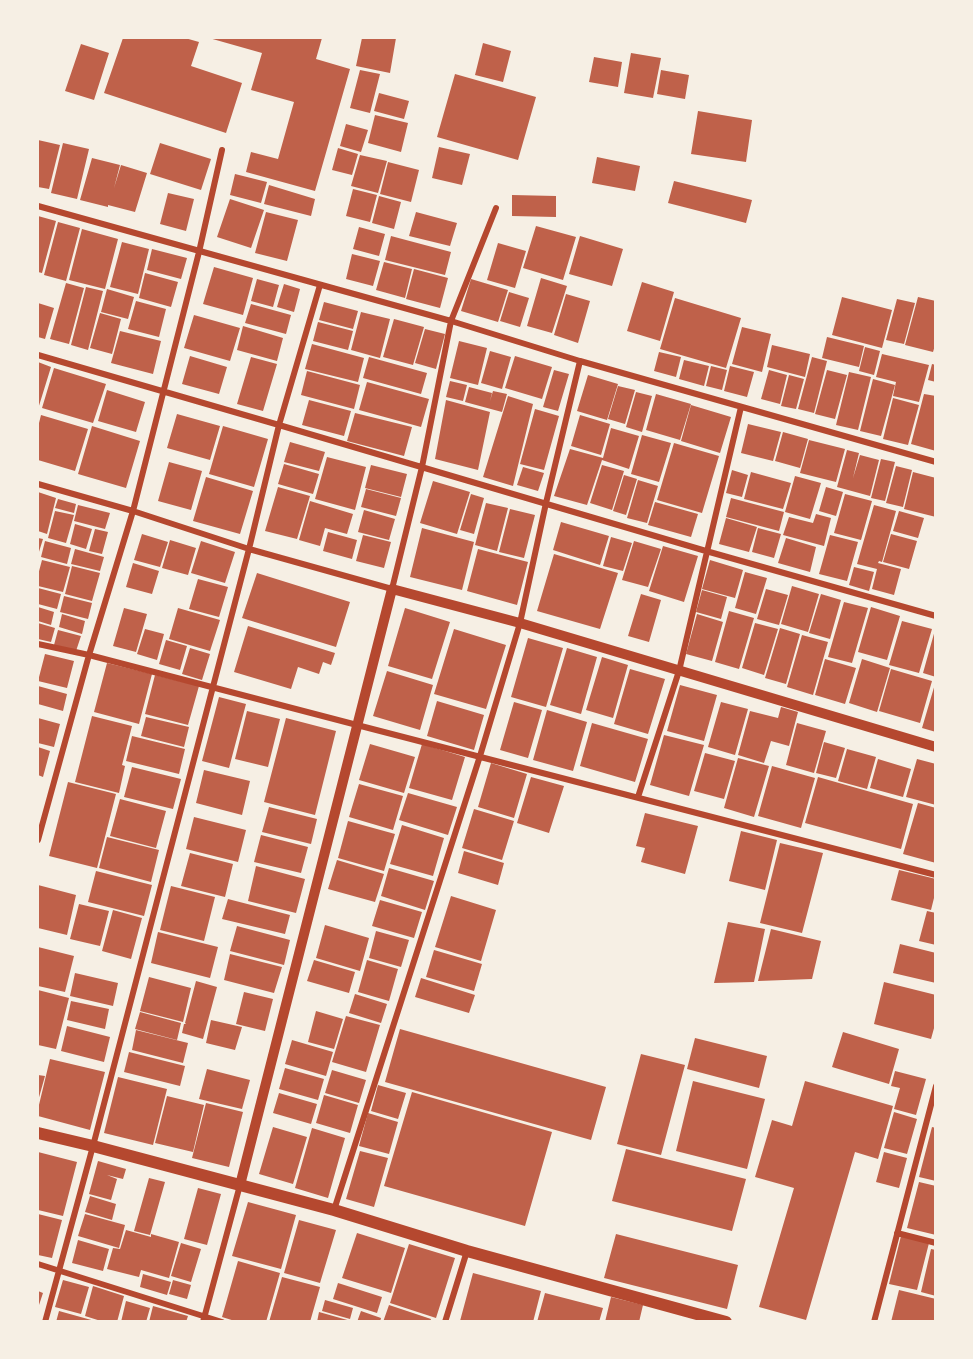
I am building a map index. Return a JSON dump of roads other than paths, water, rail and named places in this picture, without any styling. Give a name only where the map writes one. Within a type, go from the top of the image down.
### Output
[{"type":"main road","points":[[38,1133],[334,1210],[467,1251],[726,1322]]},
{"type":"street","points":[[38,840],[89,655],[133,512],[200,252],[222,150]]},
{"type":"street","points":[[38,206],[451,321],[580,361],[936,462]]},
{"type":"street","points":[[204,1318],[392,589],[422,467],[451,321],[496,208]]},
{"type":"street","points":[[45,1322],[249,549],[279,425],[320,285]]},
{"type":"street","points":[[38,355],[936,616]]},
{"type":"street","points":[[334,1210],[480,756],[520,623],[580,361]]},
{"type":"street","points":[[638,797],[679,671],[741,407]]},
{"type":"street","points":[[38,484],[249,549],[520,623],[936,747]]},
{"type":"street","points":[[38,644],[89,655],[936,875]]},
{"type":"street","points":[[874,1322],[936,1086]]},
{"type":"street","points":[[928,1115],[936,1117]]},
{"type":"street","points":[[897,1233],[936,1243]]},
{"type":"street","points":[[444,1322],[467,1251]]},
{"type":"street","points":[[38,1264],[222,1322]]}]
